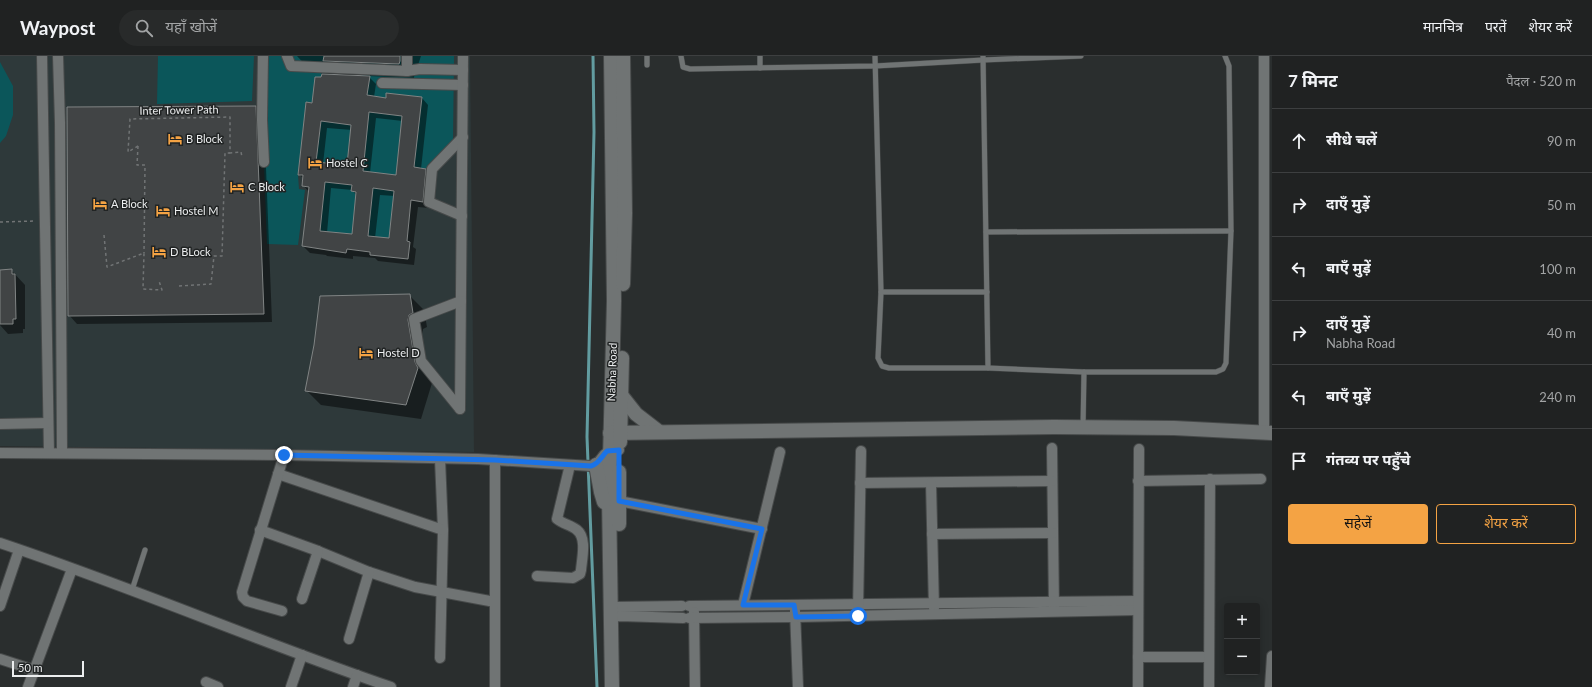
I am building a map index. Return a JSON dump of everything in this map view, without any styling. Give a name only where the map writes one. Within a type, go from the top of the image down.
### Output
[{"type":"main road","name":"Nabha Road","points":[[611,56],[619,239],[621,396],[615,433]]},
{"type":"main road","name":"Nabha Road","points":[[622,687],[616,612],[614,506],[614,301],[619,239],[623,56]]},
{"type":"main road","points":[[621,396],[636,414],[658,431]]},
{"type":"main road","points":[[615,433],[658,431],[1083,427],[1174,428],[1268,433]]},
{"type":"main road","points":[[591,466],[601,492],[614,506]]},
{"type":"main road","name":"Nabha Road","points":[[612,687],[616,612]]},
{"type":"street","points":[[42,56],[49,453]]},
{"type":"street","points":[[58,56],[62,453]]},
{"type":"street","points":[[263,56],[262,120],[264,162]]},
{"type":"street","points":[[287,56],[291,66],[408,71],[420,69],[463,70]]},
{"type":"street","points":[[407,56],[408,71]]},
{"type":"street","points":[[461,301],[414,319],[421,361],[460,409],[463,137],[463,56]]},
{"type":"street","points":[[1264,56],[1268,433]]},
{"type":"street","points":[[382,83],[463,85]]},
{"type":"street","points":[[462,216],[429,202],[432,170],[463,137]]},
{"type":"street","points":[[45,221],[60,220]]},
{"type":"street","points":[[0,424],[48,423]]},
{"type":"street","points":[[1052,448],[1054,606]]},
{"type":"street","points":[[1138,687],[1137,605],[1139,449]]},
{"type":"street","points":[[0,453],[284,455],[495,460],[591,466],[600,461],[607,451],[615,450]]},
{"type":"street","points":[[743,605],[780,452]]},
{"type":"street","points":[[858,616],[860,452]]},
{"type":"street","points":[[282,610],[246,600],[243,597],[242,592],[284,455]]},
{"type":"street","points":[[440,459],[443,530],[440,658]]},
{"type":"street","points":[[494,687],[495,460]]},
{"type":"street","points":[[537,576],[573,578],[580,574],[583,542],[581,535],[576,529],[557,519],[570,465]]},
{"type":"street","points":[[278,474],[443,530]]},
{"type":"street","points":[[1209,687],[1210,479]]},
{"type":"street","points":[[1138,481],[1261,479]]},
{"type":"street","points":[[860,483],[1052,482]]},
{"type":"street","points":[[931,483],[934,614]]},
{"type":"street","points":[[614,506],[762,529]]},
{"type":"street","points":[[260,530],[318,550],[369,572],[415,586],[495,602]]},
{"type":"street","points":[[932,534],[1053,534]]},
{"type":"street","points":[[0,543],[132,590],[302,655],[391,687]]},
{"type":"street","points":[[0,606],[19,550]]},
{"type":"street","points":[[302,599],[318,550]]},
{"type":"street","points":[[28,687],[72,569]]},
{"type":"street","points":[[349,639],[369,572]]},
{"type":"street","points":[[616,612],[688,606],[934,602],[1054,606],[1137,605]]},
{"type":"street","points":[[794,605],[796,617],[798,687]]},
{"type":"street","points":[[688,606],[695,687]]},
{"type":"street","points":[[616,612],[689,618],[796,617],[934,614],[1054,606]]},
{"type":"street","points":[[291,687],[302,655]]},
{"type":"street","points":[[1270,684],[1272,656]]},
{"type":"street","points":[[1138,657],[1209,657]]},
{"type":"street","points":[[0,659],[34,670]]},
{"type":"street","points":[[353,687],[357,675]]},
{"type":"street","points":[[206,682],[218,687]]},
{"type":"lane","points":[[647,56],[647,65]]},
{"type":"lane","points":[[681,56],[683,67],[690,69],[875,66],[983,58],[1081,56]]},
{"type":"lane","points":[[760,56],[760,68]]},
{"type":"lane","points":[[875,56],[881,292],[878,358],[882,366],[889,368],[988,368],[1084,372],[1216,372],[1223,369],[1226,363],[1231,231],[1229,66],[1225,56]]},
{"type":"lane","points":[[983,58],[988,368]]},
{"type":"lane","points":[[986,232],[1231,231]]},
{"type":"lane","points":[[881,292],[987,292]]},
{"type":"lane","points":[[1083,427],[1084,372]]},
{"type":"lane","points":[[132,590],[145,550]]},
{"type":"path","name":"Inter Tower Path","points":[[159,281],[162,290],[143,289],[145,165],[137,165],[138,146],[128,152],[130,119],[230,117],[230,153],[225,153],[222,256],[214,256],[211,284],[179,286]]},
{"type":"path","points":[[230,153],[241,152],[242,158]]},
{"type":"path","points":[[0,222],[45,221]]},
{"type":"path","points":[[104,235],[107,267],[144,253]]},
{"type":"shaded area","points":[[0,56],[470,56],[474,452],[0,446]]},
{"type":"shaded area","points":[[158,56],[254,56],[252,101],[157,104]]},
{"type":"shaded area","points":[[267,56],[454,56],[453,141],[428,169],[414,167],[422,97],[386,93],[386,98],[367,95],[369,80],[361,79],[362,74],[322,70],[321,77],[315,77],[313,90],[318,103],[306,102],[298,175],[299,189],[305,190],[298,245],[267,244],[264,162]]},
{"type":"shaded area","points":[[0,62],[13,86],[13,115],[6,136],[0,143]]},
{"type":"shaded area","points":[[369,112],[402,116],[396,175],[363,171]]},
{"type":"shaded area","points":[[321,121],[351,125],[347,165],[316,162]]},
{"type":"shaded area","points":[[325,182],[352,185],[351,191],[356,192],[352,234],[320,231]]},
{"type":"shaded area","points":[[373,188],[394,191],[389,238],[368,236]]},
{"type":"building","points":[[324,56],[400,56],[400,61],[399,64],[323,61]]},
{"type":"building","name":"Hostel C","points":[[322,74],[370,76],[367,95],[386,98],[386,93],[422,97],[414,167],[426,169],[423,202],[411,200],[407,241],[410,242],[408,259],[370,255],[370,252],[347,249],[346,253],[302,246],[309,187],[302,186],[303,175],[298,175],[306,102],[312,103],[315,77],[321,77]],"holes":[[[369,112],[402,116],[396,175],[363,171]],[[321,121],[351,125],[347,165],[316,162]],[[325,182],[352,185],[351,191],[356,192],[352,234],[320,231]],[[373,188],[394,191],[389,238],[368,236]]]},
{"type":"building","name":"Hostel M","points":[[256,106],[264,314],[68,316],[67,107]]},
{"type":"building","points":[[12,269],[12,274],[15,274],[16,319],[13,319],[13,324],[0,324],[0,270]]},
{"type":"building","name":"Hostel D","points":[[410,294],[413,313],[409,315],[408,320],[415,362],[418,368],[406,405],[305,391],[314,345],[320,296]]},
{"type":"waterway","points":[[593,56],[594,132],[587,437],[597,687]]},
{"type":"place","name":"B Block","points":[[175,139]]},
{"type":"place","name":"Hostel C","points":[[315,163]]},
{"type":"place","name":"C Block","points":[[237,187]]},
{"type":"place","name":"A Block","points":[[100,204]]},
{"type":"place","name":"Hostel M","points":[[163,211]]},
{"type":"place","name":"D BLock","points":[[159,252]]},
{"type":"place","name":"Hostel D","points":[[366,353]]},
{"type":"route","points":[[284,455],[495,460],[591,466],[596,465],[607,451],[619,450],[619,501],[762,529],[743,605],[794,605],[796,617],[858,616]]}]
